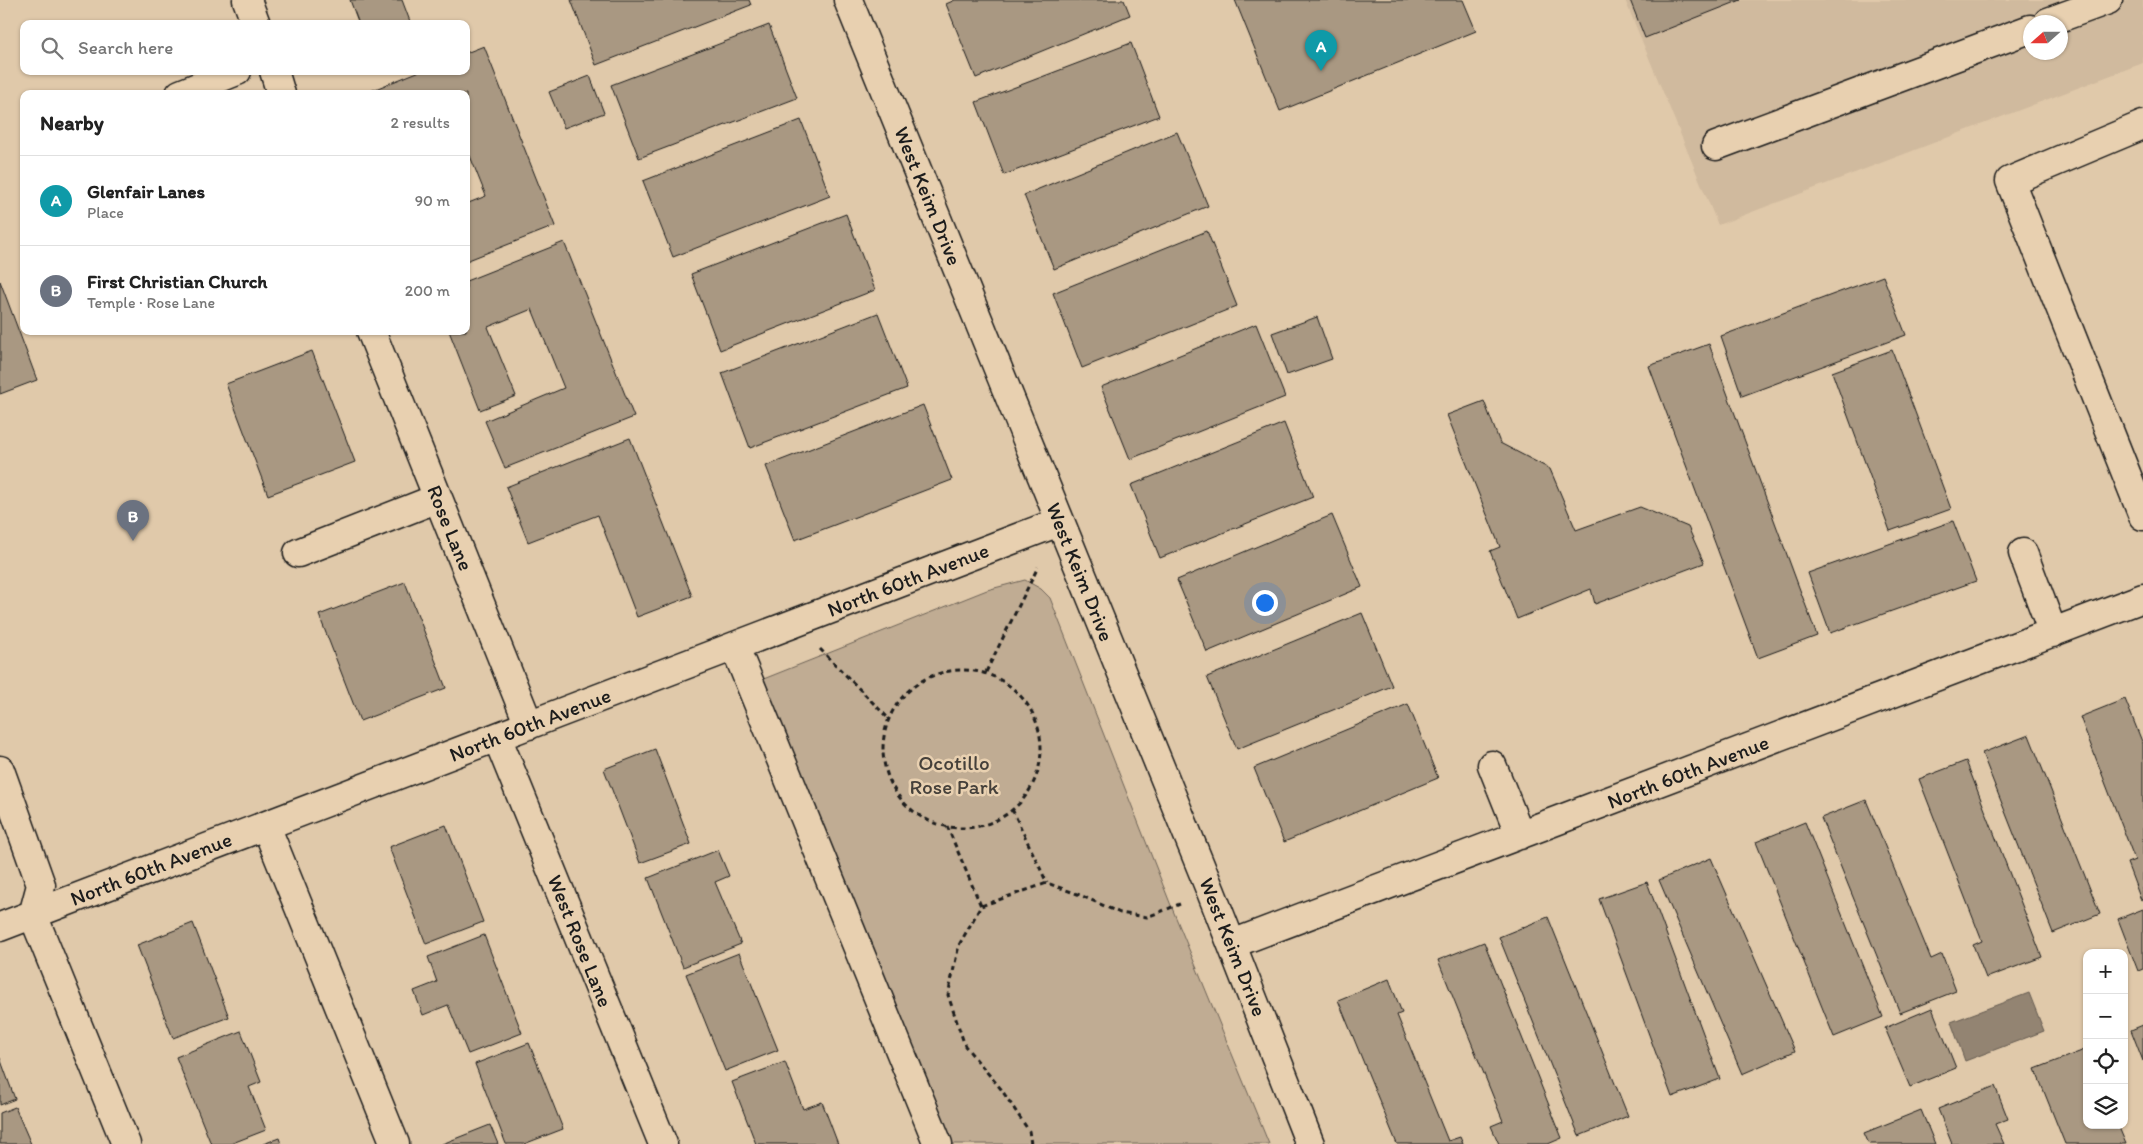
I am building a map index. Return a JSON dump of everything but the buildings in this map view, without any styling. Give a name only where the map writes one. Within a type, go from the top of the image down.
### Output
[{"type":"street","points":[[247,0],[254,20]]},
{"type":"street","name":"West Keim Drive","points":[[848,0],[1211,892],[1310,1144]]},
{"type":"street","points":[[2067,15],[2108,0]]},
{"type":"street","points":[[1716,146],[2023,32]]},
{"type":"street","points":[[190,90],[227,75]]},
{"type":"street","points":[[275,75],[280,90]]},
{"type":"street","points":[[2143,125],[2010,181],[2143,516]]},
{"type":"street","name":"Rose Lane","points":[[373,335],[529,725]]},
{"type":"street","points":[[298,553],[438,498]]},
{"type":"street","name":"North 60th Avenue","points":[[0,927],[1060,522]]},
{"type":"street","points":[[2023,553],[2053,633]]},
{"type":"street","name":"North 60th Avenue","points":[[1232,944],[2143,598]]},
{"type":"street","points":[[735,647],[938,1144]]},
{"type":"street","name":"West Rose Lane","points":[[497,737],[663,1144]]},
{"type":"street","points":[[1492,764],[1520,835]]},
{"type":"street","points":[[0,770],[41,885],[33,915],[126,1144]]},
{"type":"street","points":[[266,826],[395,1144]]},
{"type":"path","points":[[986,672],[1060,522]]},
{"type":"path","points":[[796,623],[888,718]]},
{"type":"path","points":[[951,670],[986,672],[1019,694],[1034,716],[1041,746],[1037,773],[1024,798],[1004,816],[985,825],[957,828],[931,822],[908,807],[891,785],[882,745],[888,718],[903,694],[925,678],[951,670]]},
{"type":"path","points":[[1012,808],[1047,882]]},
{"type":"path","points":[[947,826],[981,906]]},
{"type":"path","points":[[1031,1144],[1029,1131],[1001,1089],[965,1046],[948,995],[958,945],[981,906],[1047,882],[1120,913],[1147,917],[1211,892]]},
{"type":"shaded area","points":[[1625,0],[2143,0],[2143,63],[1718,225]]},
{"type":"shaded area","points":[[2029,993],[2044,1031],[1965,1061],[1951,1022]]},
{"type":"green space","name":"Ocotillo Rose Park","points":[[1025,580],[1041,589],[1050,598],[1172,908],[1269,1144],[938,1144],[751,684],[987,590]]},
{"type":"place","name":"Glenfair Lanes","points":[[1321,71]]},
{"type":"place","name":"First Christian Church","points":[[133,541]]}]
